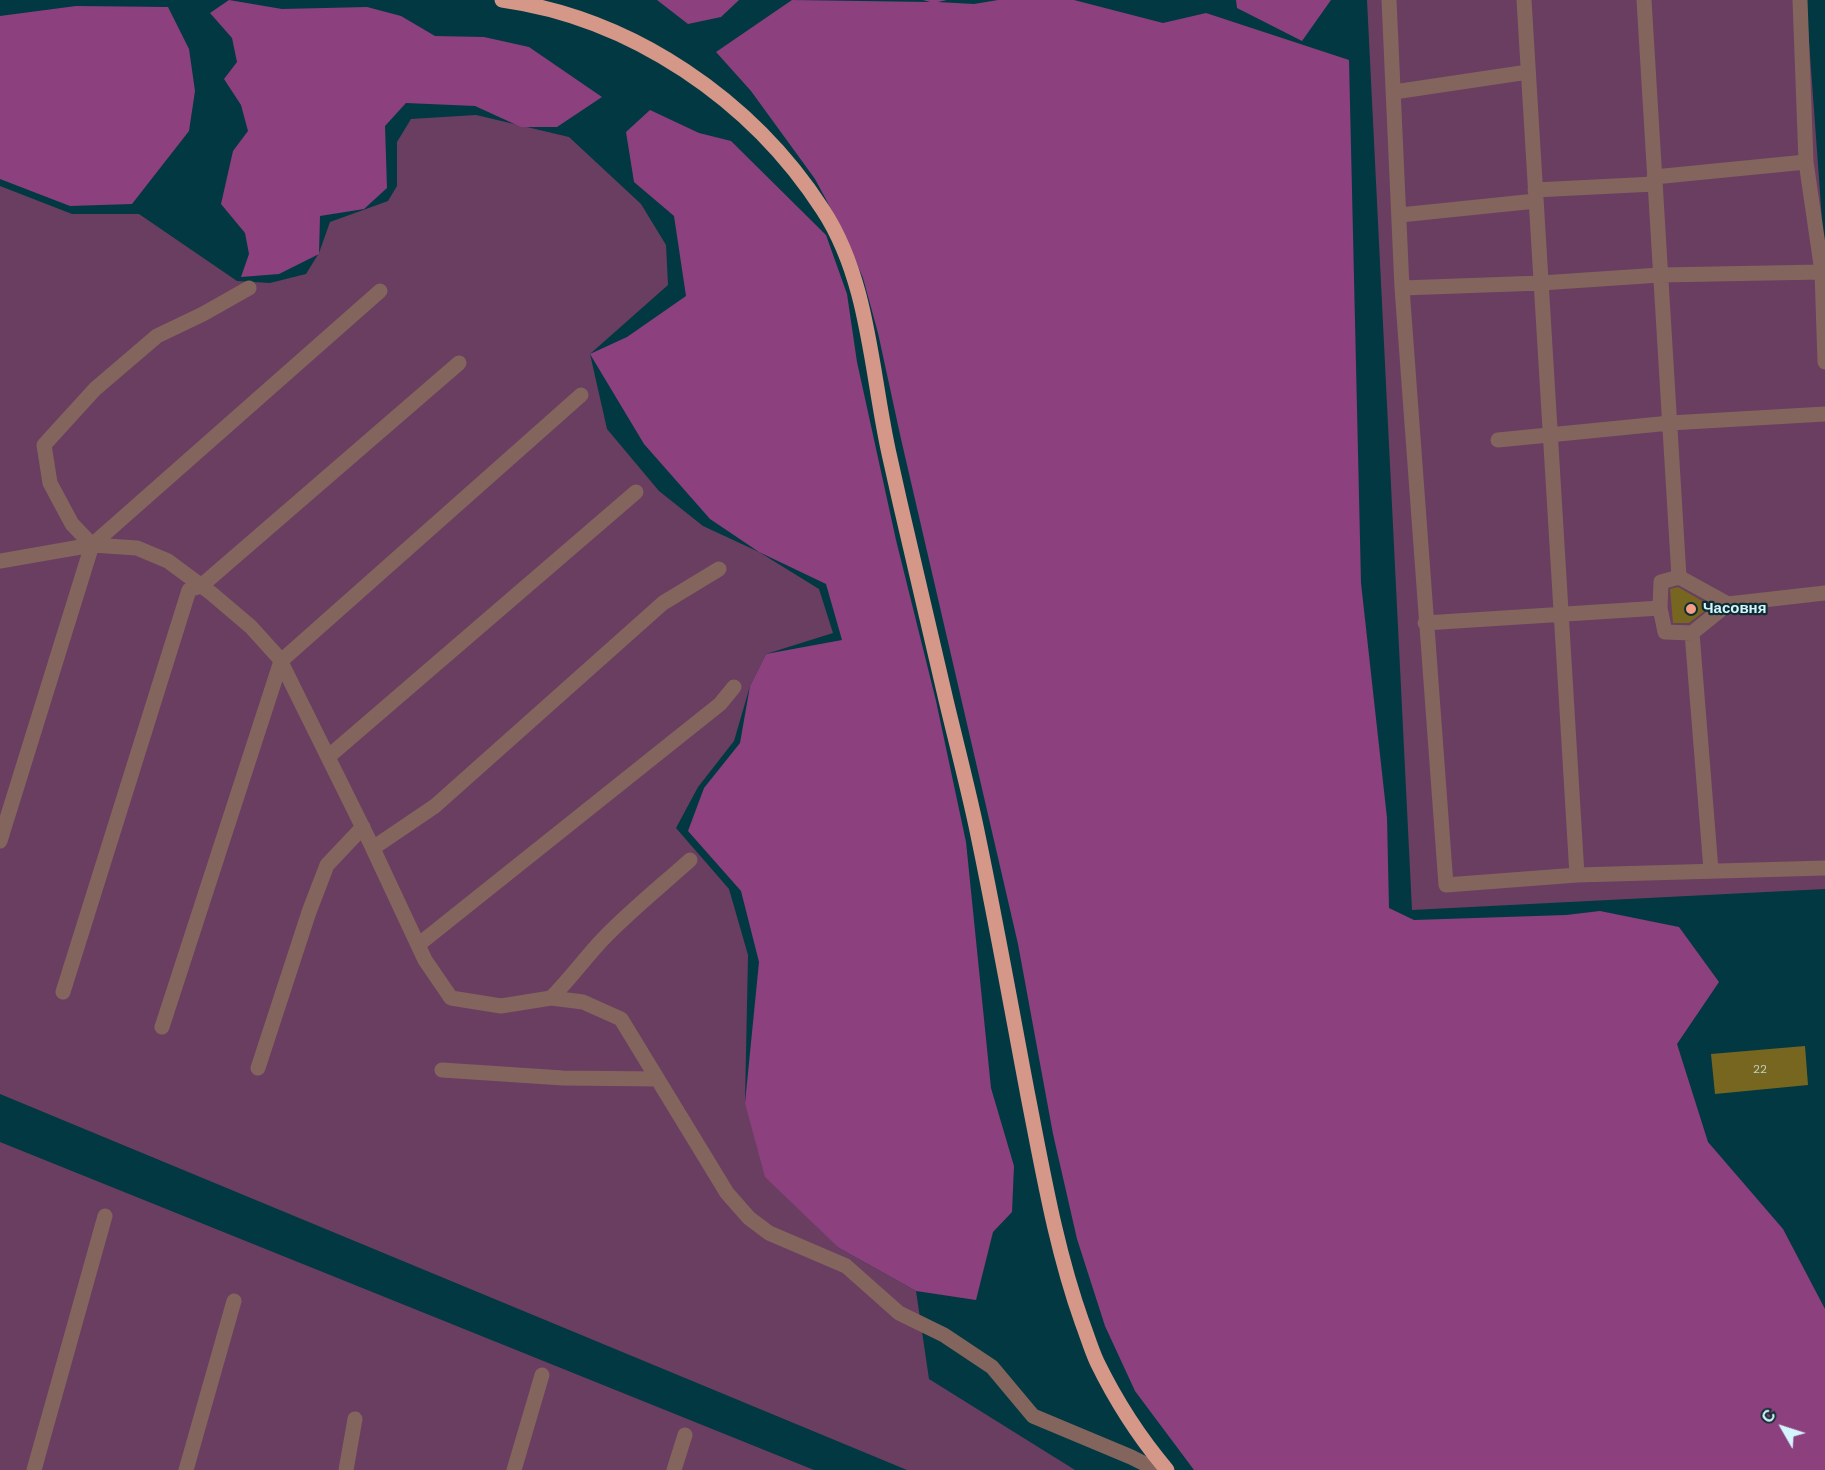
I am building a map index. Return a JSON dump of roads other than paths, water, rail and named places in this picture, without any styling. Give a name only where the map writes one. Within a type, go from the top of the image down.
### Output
[{"type":"main road","points":[[501,0],[518,2],[569,17],[616,34],[647,48],[707,86],[755,127],[796,173],[825,212],[843,250],[855,283],[864,321],[881,419],[976,823],[1048,1202],[1071,1290],[1096,1359],[1126,1416],[1167,1470]]},
{"type":"lane","points":[[1389,0],[1402,288],[1446,885],[1577,875],[1825,868]]},
{"type":"lane","points":[[1524,0],[1577,875]]},
{"type":"lane","points":[[1644,0],[1679,577]]},
{"type":"lane","points":[[1800,0],[1806,162],[1822,272],[1825,362]]},
{"type":"lane","points":[[1394,92],[1528,72]]},
{"type":"lane","points":[[1400,215],[1536,195],[1806,162]]},
{"type":"lane","points":[[1402,288],[1541,283],[1660,275],[1822,272]]},
{"type":"lane","points":[[92,545],[72,524],[50,483],[44,445],[95,389],[157,336],[249,288]]},
{"type":"lane","points":[[0,841],[92,545],[380,291]]},
{"type":"lane","points":[[63,992],[189,590],[201,586],[459,363]]},
{"type":"lane","points":[[162,1027],[281,661],[581,395]]},
{"type":"lane","points":[[1498,440],[1670,423],[1825,414]]},
{"type":"lane","points":[[328,757],[636,492]]},
{"type":"lane","points":[[0,561],[92,545],[137,548],[168,561],[201,586],[250,627],[281,661],[363,827],[425,960],[451,998],[501,1006],[552,998],[583,1002],[621,1019],[727,1193],[748,1218],[769,1233],[846,1266],[899,1313],[944,1335],[992,1367],[1033,1416],[1157,1470]]},
{"type":"lane","points":[[373,848],[435,806],[663,603],[719,569]]},
{"type":"lane","points":[[1728,604],[1679,577],[1661,582],[1660,608],[1665,632],[1692,633],[1728,604],[1825,593]]},
{"type":"lane","points":[[1425,623],[1660,608]]},
{"type":"lane","points":[[1692,633],[1711,870]]},
{"type":"lane","points":[[418,945],[720,704],[734,687]]},
{"type":"lane","points":[[258,1068],[309,912],[327,865],[363,827]]},
{"type":"lane","points":[[552,998],[604,938],[690,860]]},
{"type":"lane","points":[[442,1070],[563,1078],[657,1079]]},
{"type":"lane","points":[[34,1470],[105,1216]]},
{"type":"lane","points":[[186,1470],[234,1301]]},
{"type":"lane","points":[[514,1470],[542,1375]]},
{"type":"lane","points":[[346,1470],[355,1419]]},
{"type":"lane","points":[[674,1470],[685,1435]]},
{"type":"place","name":"Часовня","points":[[1691,609]]}]
